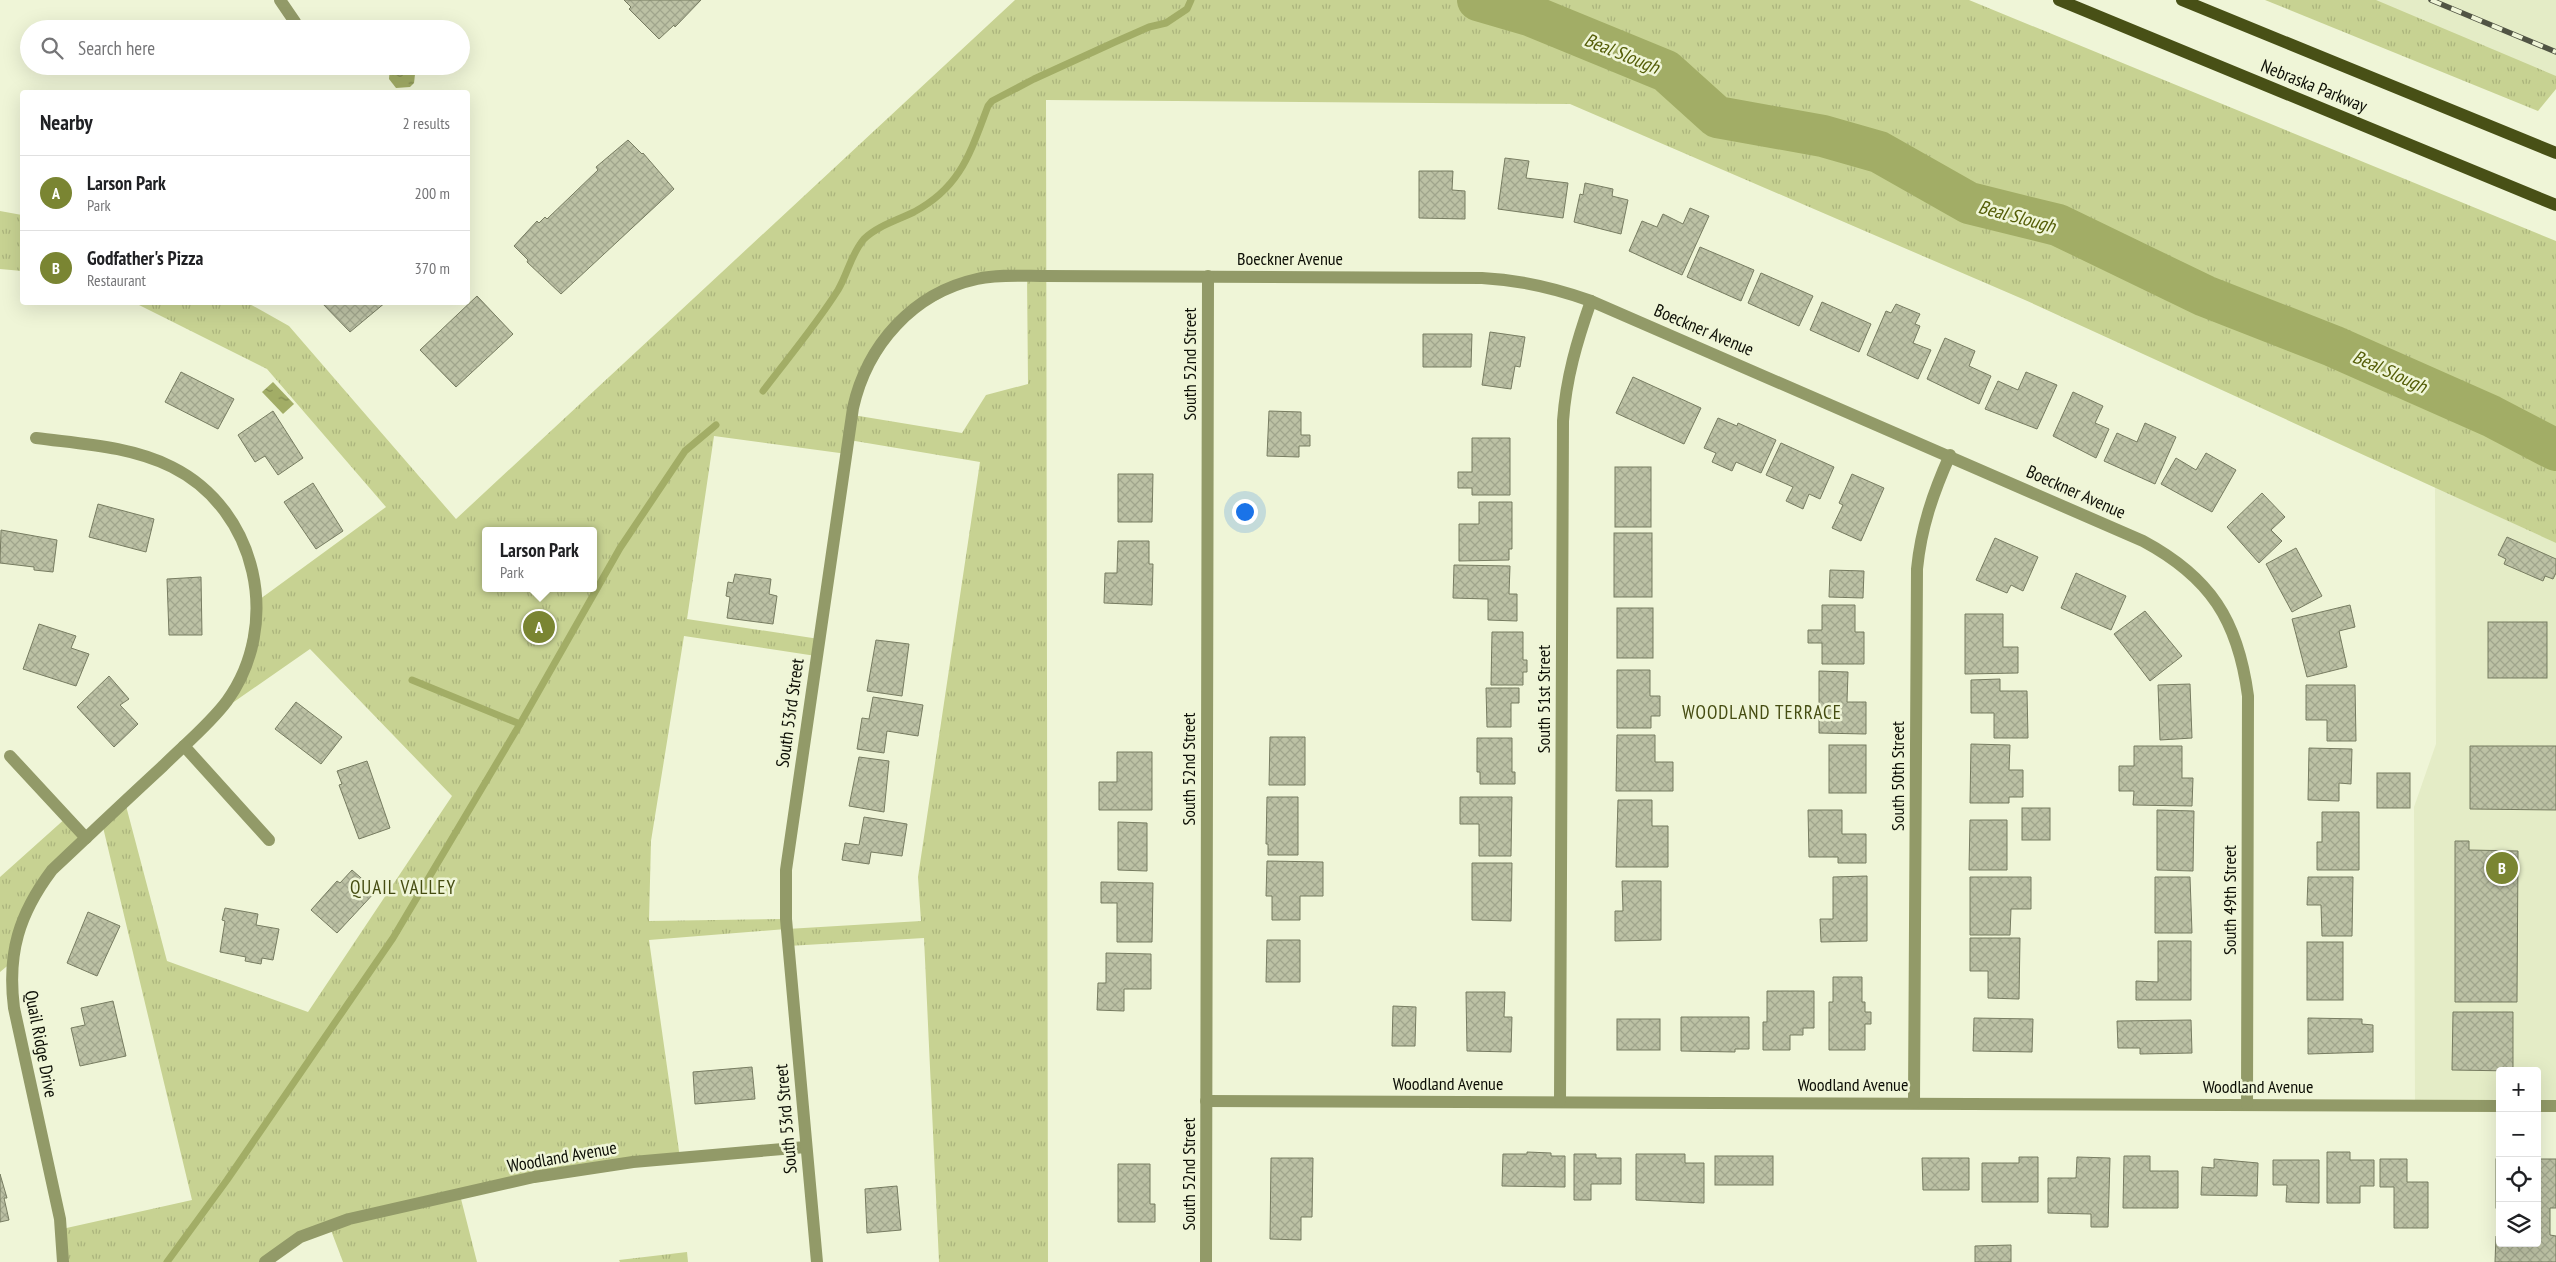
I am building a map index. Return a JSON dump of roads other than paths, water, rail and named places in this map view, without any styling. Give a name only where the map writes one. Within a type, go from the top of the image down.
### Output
[{"type":"main road","name":"Nebraska Parkway","points":[[2059,0],[2556,204]]},
{"type":"main road","name":"Nebraska Parkway","points":[[2182,0],[2556,153]]},
{"type":"street","points":[[280,0],[294,20]]},
{"type":"street","name":"Boeckner Avenue","points":[[1027,276],[1515,280],[1556,288],[1591,300],[1950,455],[2143,540],[2168,554],[2191,572],[2214,596],[2228,622],[2244,667],[2248,696]]},
{"type":"street","name":"South 53rd Street","points":[[817,1262],[786,919],[786,870],[857,393],[864,373],[883,340],[907,315],[925,301],[961,284],[977,279],[1027,276]]},
{"type":"street","name":"South 52nd Street","points":[[1206,1262],[1208,276]]},
{"type":"street","name":"South 51st Street","points":[[1560,1102],[1563,421],[1571,362],[1591,300]]},
{"type":"street","name":"Quail Ridge Drive","points":[[36,438],[121,450],[150,457],[190,477],[215,499],[241,538],[256,582],[256,622],[252,648],[238,683],[227,700],[184,746],[52,870],[35,893],[17,936],[12,962],[14,1008],[60,1218],[63,1262]]},
{"type":"street","name":"South 50th Street","points":[[1914,1103],[1917,569],[1920,540],[1928,506],[1950,455]]},
{"type":"street","name":"South 49th Street","points":[[2246,1105],[2248,696]]},
{"type":"street","points":[[184,746],[269,840]]},
{"type":"street","points":[[10,756],[86,838]]},
{"type":"street","name":"Woodland Avenue","points":[[1206,1101],[2496,1106]]},
{"type":"street","points":[[2541,1106],[2556,1106]]},
{"type":"street","name":"Woodland Avenue","points":[[265,1262],[300,1237],[349,1218],[534,1177],[588,1168],[806,1147]]},
{"type":"water","points":[[389,75],[415,75],[414,83],[410,87],[396,88],[389,79]]},
{"type":"water","points":[[273,382],[294,404],[283,414],[262,392]]},
{"type":"waterway","points":[[763,391],[811,329],[838,290],[856,251],[864,239],[881,227],[914,212],[930,202],[943,192],[953,180],[969,154],[988,106],[992,101],[1034,79],[1115,42],[1149,27],[1166,23],[1187,9],[1191,0]]},
{"type":"waterway","name":"Beal Slough","points":[[1478,0],[1532,16],[1666,71],[1717,117],[1823,136],[1879,152],[1969,203],[2058,225],[2205,296],[2333,346],[2491,416],[2556,450]]},
{"type":"waterway","points":[[597,588],[620,548],[685,451],[716,425]]},
{"type":"waterway","points":[[167,1262],[227,1180],[393,938],[520,724],[595,592]]},
{"type":"waterway","points":[[412,680],[520,724]]},
{"type":"railway","points":[[2431,0],[2556,52]]},
{"type":"place","name":"Larson Park","points":[[539,627]]},
{"type":"place","name":"Godfather's Pizza","points":[[2502,868]]},
{"type":"district","name":"WOODLAND TERRACE","points":[[1762,712]]},
{"type":"district","name":"QUAIL VALLEY","points":[[403,887]]}]
